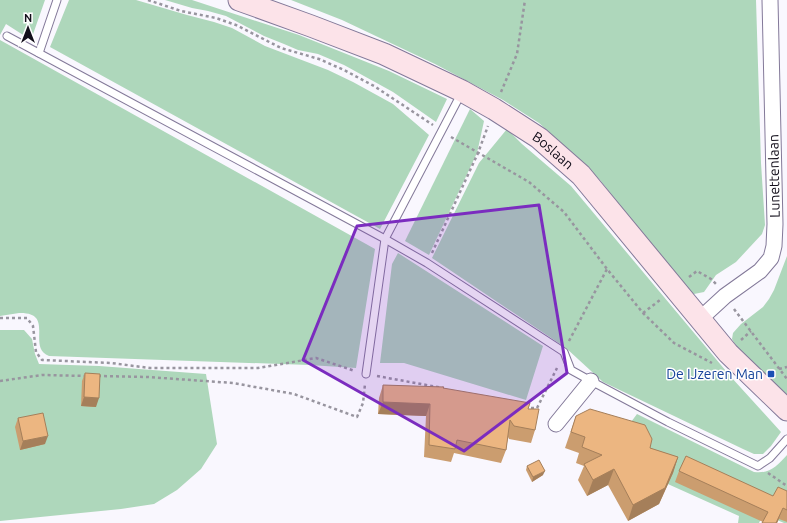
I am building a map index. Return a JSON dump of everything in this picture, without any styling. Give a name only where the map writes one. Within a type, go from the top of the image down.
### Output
[{"type":"main road","name":"Boslaan","points":[[239,0],[384,54],[462,91],[494,109],[539,138],[581,175],[728,353],[787,410]]},
{"type":"street","name":"Lunettenlaan","points":[[700,319],[726,296],[760,271],[771,258],[774,246],[775,217],[770,0]]},
{"type":"street","points":[[556,424],[591,381]]},
{"type":"lane","points":[[39,53],[57,0]]},
{"type":"lane","points":[[7,36],[427,263],[564,352],[571,370],[668,422],[758,466],[770,458],[787,440]]},
{"type":"lane","points":[[366,374],[385,239],[462,91]]},
{"type":"path","points":[[148,0],[181,11],[216,18],[281,48],[319,59],[344,70],[374,86],[442,131],[529,182],[564,212],[643,313],[674,343],[715,365]]},
{"type":"path","points":[[427,263],[478,153],[494,109],[517,54],[525,0]]},
{"type":"path","points":[[520,408],[537,408],[584,312],[608,269]]},
{"type":"path","points":[[726,296],[787,379]]},
{"type":"path","points":[[0,318],[27,318],[33,326],[36,352],[42,360],[111,363],[150,368],[258,368],[316,358],[366,374],[448,389]]},
{"type":"path","points":[[779,369],[787,367]]},
{"type":"path","points":[[95,376],[148,377],[233,383],[294,394],[357,417],[363,403],[366,374]]},
{"type":"path","points":[[0,380],[42,375],[88,376]]},
{"type":"path","points":[[758,466],[776,480],[787,486]]},
{"type":"highlighted area","points":[[539,205],[567,373],[464,451],[303,360],[357,226]]},
{"type":"green space","points":[[0,0],[45,0],[31,40],[6,24],[0,35]]},
{"type":"green space","points":[[69,0],[136,0],[214,22],[232,28],[265,46],[328,70],[393,104],[429,135],[380,229],[50,47]]},
{"type":"green space","points":[[165,0],[192,0],[299,35],[389,71],[447,99],[436,122],[393,92],[344,65],[318,54],[298,50],[264,36],[226,16]]},
{"type":"green space","points":[[291,0],[756,0],[761,163],[765,225],[762,234],[736,262],[716,275],[704,292],[694,294],[686,289],[600,180],[539,123],[503,100],[435,64],[342,20]]},
{"type":"green space","points":[[0,40],[375,249],[356,368],[49,356],[43,352],[40,345],[39,324],[36,318],[30,314],[19,313],[0,316]]},
{"type":"green space","points":[[470,109],[484,121],[477,153],[429,255],[405,241]]},
{"type":"green space","points":[[507,129],[522,144],[571,186],[731,377],[781,432],[763,454],[754,454],[603,382],[566,348],[432,258],[479,163]]},
{"type":"green space","points":[[398,253],[543,346],[526,400],[404,363],[380,363],[392,264]]},
{"type":"green space","points":[[787,256],[787,398],[737,348],[732,339],[733,333],[741,324],[763,307],[769,299]]},
{"type":"green space","points":[[0,330],[24,330],[32,339],[39,364],[99,366],[206,374],[217,444],[201,469],[177,490],[154,504],[121,509],[0,521]]},
{"type":"green space","points":[[637,414],[754,472],[764,472],[773,468],[787,455],[787,523],[763,514],[759,523],[738,523],[739,516],[650,476],[628,426]]},
{"type":"building","points":[[85,373],[100,374],[99,398],[84,397]]},
{"type":"building","points":[[383,385],[444,387],[443,388],[530,403],[528,409],[539,409],[535,430],[514,426],[510,420],[506,450],[457,440],[455,449],[429,445],[430,404],[383,402]]},
{"type":"building","points":[[590,409],[645,425],[652,439],[650,448],[678,457],[665,488],[633,505],[614,469],[593,480],[584,464],[602,455],[582,447],[585,437],[571,432],[576,416]]},
{"type":"building","points":[[43,413],[48,436],[23,441],[18,418]]},
{"type":"building","points":[[686,456],[773,496],[778,487],[787,491],[787,510],[783,508],[776,523],[762,523],[768,512],[679,471]]},
{"type":"building","points":[[539,460],[545,471],[533,477],[527,466]]},
{"type":"place","name":"De IJzeren Man","points":[[771,374]]}]
